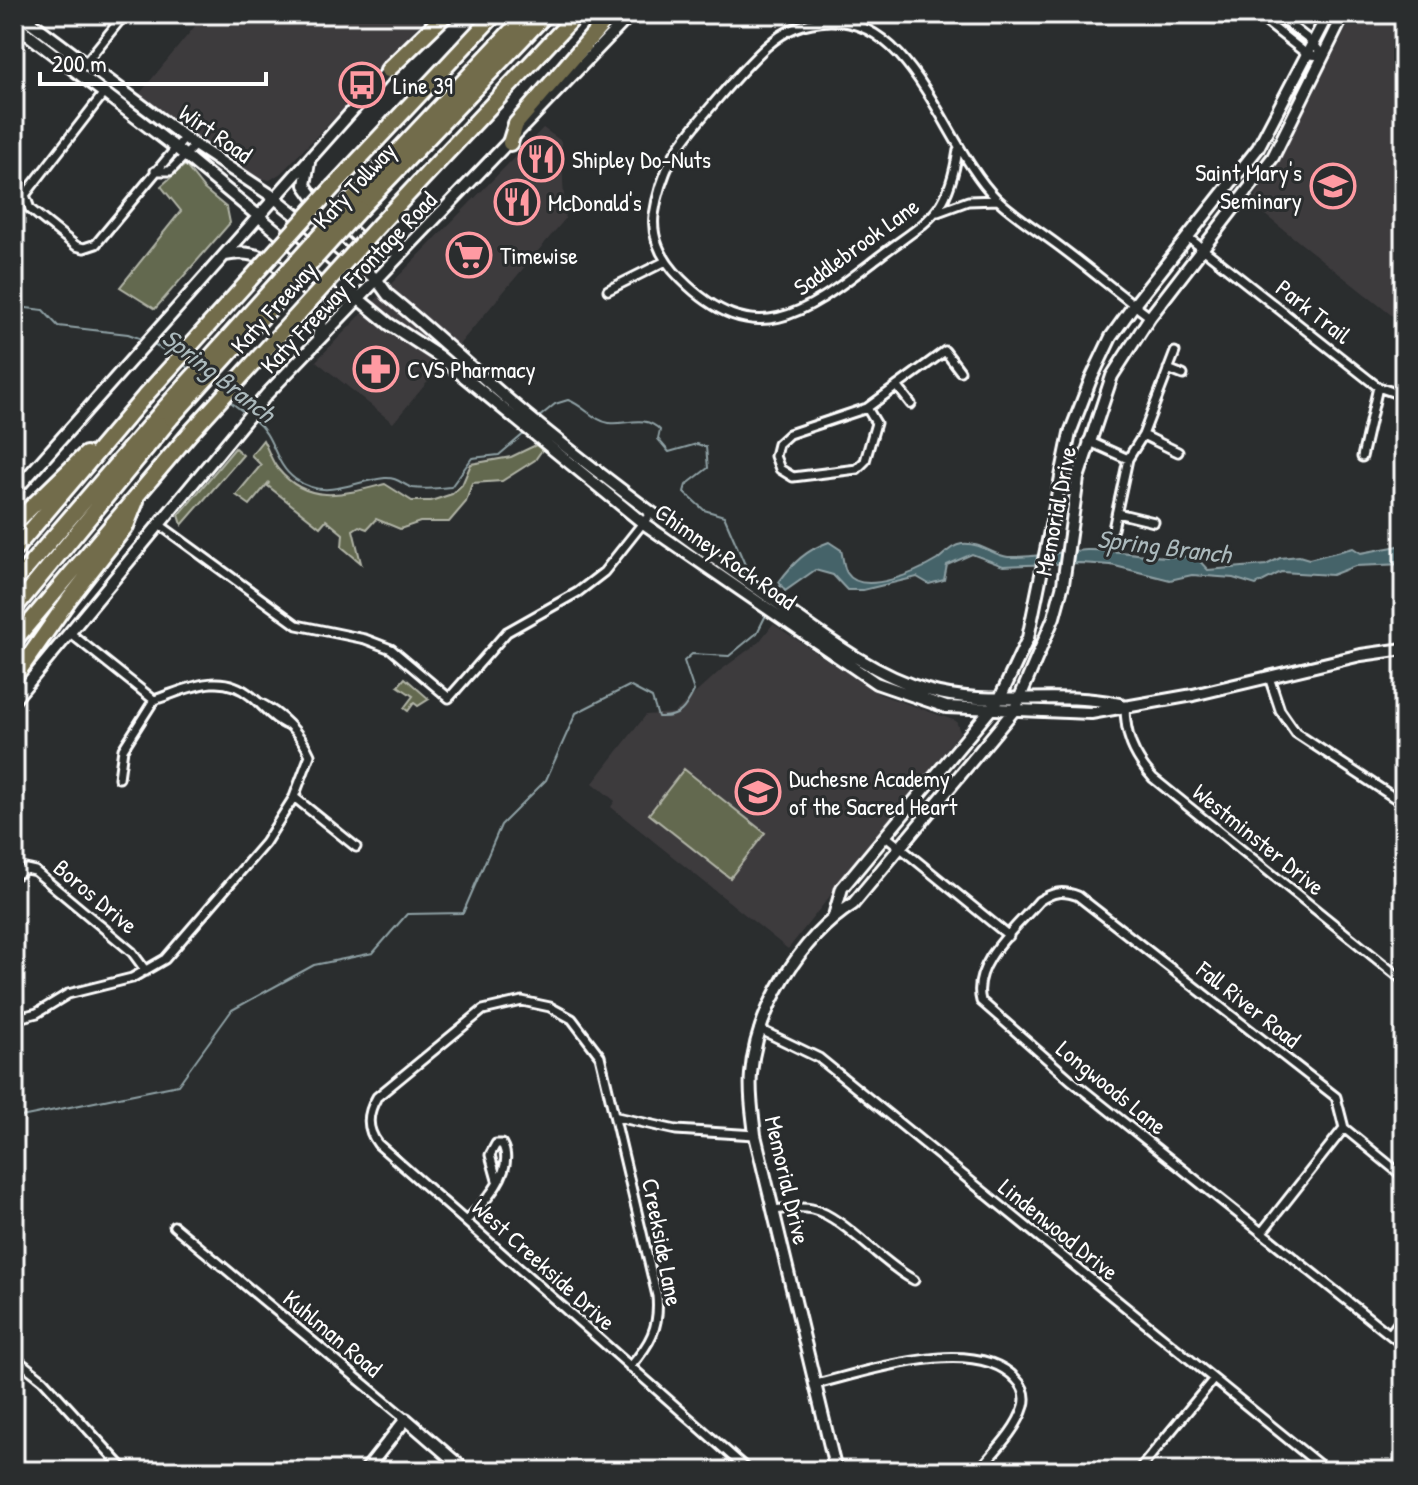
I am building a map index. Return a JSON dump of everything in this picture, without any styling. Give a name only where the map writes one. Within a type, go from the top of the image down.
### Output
[{"type":"highway","points":[[388,70],[446,14]]},
{"type":"highway","name":"Katy Freeway","points":[[14,550],[145,396],[492,14]]},
{"type":"highway","name":"Katy Tollway","points":[[14,583],[527,14]]},
{"type":"highway","name":"Katy Freeway","points":[[14,641],[190,433],[577,14]]},
{"type":"highway","points":[[510,143],[516,124],[611,14]]},
{"type":"highway","name":"Katy Tollway","points":[[356,205],[546,15]]},
{"type":"highway","name":"Katy Tollway","points":[[14,609],[167,415]]},
{"type":"highway","points":[[14,524],[58,478],[117,428]]},
{"type":"highway","points":[[14,678],[126,526],[140,489]]},
{"type":"main road","name":"Wirt Road","points":[[20,14],[195,145],[275,198],[377,280]]},
{"type":"main road","points":[[14,492],[438,14]]},
{"type":"main road","name":"Katy Freeway Frontage Road","points":[[14,700],[267,394],[631,14]]},
{"type":"main road","name":"Memorial Drive","points":[[834,916],[842,888],[1000,698],[1028,638],[1042,587],[1070,433],[1111,337],[1258,148],[1328,14]]},
{"type":"main road","name":"Memorial Drive","points":[[836,1471],[755,1135],[751,1072],[759,1029],[775,993],[834,916],[853,904],[1015,709],[1039,657],[1063,584],[1088,441],[1112,376],[1150,317],[1273,157],[1344,14]]},
{"type":"main road","name":"Wirt Road","points":[[14,24],[181,152],[359,299]]},
{"type":"main road","points":[[1258,148],[1273,157]]},
{"type":"main road","points":[[309,160],[305,185],[372,250],[395,252],[412,244]]},
{"type":"main road","points":[[224,255],[239,252],[265,256],[319,302],[324,312],[323,326],[316,343]]},
{"type":"main road","name":"Chimney Rock Road","points":[[377,280],[388,295],[462,359],[509,407]]},
{"type":"main road","name":"Chimney Rock Road","points":[[359,299],[453,370],[509,407],[647,518],[792,619],[900,680],[929,691],[1000,698],[1100,700],[1125,705]]},
{"type":"main road","points":[[453,370],[462,359]]},
{"type":"main road","name":"Chimney Rock Road","points":[[792,619],[843,662],[876,683],[946,707],[1091,713],[1193,695],[1361,655],[1404,649]]},
{"type":"main road","points":[[843,662],[850,652]]},
{"type":"main road","points":[[365,1471],[406,1419]]},
{"type":"main road","name":"Kuhlman Road","points":[[406,1419],[466,1471]]},
{"type":"street","points":[[78,72],[125,14]]},
{"type":"street","points":[[1276,14],[1313,43],[1323,56]]},
{"type":"street","points":[[1259,15],[1308,55],[1323,56]]},
{"type":"street","name":"Saddlebrook Lane","points":[[998,200],[968,201],[938,212],[818,300],[794,315],[771,320],[750,320],[711,303],[690,288],[666,261],[654,234],[661,184],[674,155],[756,55],[806,18],[830,18],[883,38],[919,79],[958,150],[998,200],[1150,317]]},
{"type":"street","points":[[104,93],[28,189],[24,202],[76,246],[91,247],[155,171],[195,145]]},
{"type":"street","points":[[155,171],[170,171],[185,137]]},
{"type":"street","name":"Saddlebrook Lane","points":[[938,212],[953,181],[958,150]]},
{"type":"street","name":"Park Trail","points":[[1189,238],[1378,387],[1404,396]]},
{"type":"street","points":[[608,290],[666,261]]},
{"type":"street","points":[[867,408],[876,423],[871,446],[857,469],[793,477],[780,469],[775,456],[778,444],[789,434],[867,408],[945,351],[960,371]]},
{"type":"street","points":[[1113,529],[1128,459],[1143,435],[1175,352]]},
{"type":"street","points":[[1168,369],[1183,375]]},
{"type":"street","points":[[897,386],[911,404]]},
{"type":"street","points":[[1362,457],[1378,387]]},
{"type":"street","points":[[1143,435],[1178,452]]},
{"type":"street","points":[[1088,441],[1128,459]]},
{"type":"street","points":[[1117,513],[1154,522]]},
{"type":"street","points":[[160,525],[297,625],[365,639],[391,649],[449,698],[507,632],[578,592],[604,572],[647,518]]},
{"type":"street","points":[[70,633],[154,700]]},
{"type":"street","points":[[1269,677],[1280,710],[1296,733],[1404,804]]},
{"type":"street","points":[[14,1019],[37,1013],[68,994],[146,971],[165,959],[265,843],[294,797],[310,755],[304,740],[276,710],[225,681],[210,682],[154,700],[123,749],[119,778]]},
{"type":"street","name":"Westminster Drive","points":[[1125,705],[1125,727],[1131,746],[1153,778],[1404,981]]},
{"type":"street","points":[[294,797],[356,847]]},
{"type":"street","points":[[886,836],[1009,936]]},
{"type":"street","name":"Boros Drive","points":[[14,876],[26,869],[35,871],[132,952],[146,971]]},
{"type":"street","name":"Fall River Road","points":[[1009,936],[1049,894],[1068,892],[1078,896],[1336,1097],[1344,1128]]},
{"type":"street","name":"Longwoods Lane","points":[[1009,936],[984,968],[977,986],[981,1001],[1072,1081],[1404,1346]]},
{"type":"street","name":"Creekside Lane","points":[[404,1073],[483,1010],[503,1003],[535,1003],[572,1019],[592,1043],[600,1056],[617,1117],[659,1310],[650,1343],[630,1367]]},
{"type":"street","name":"Lindenwood Drive","points":[[759,1029],[819,1058],[1327,1471]]},
{"type":"street","name":"West Creekside Drive","points":[[404,1073],[377,1097],[369,1115],[370,1133],[749,1471]]},
{"type":"street","points":[[617,1117],[676,1130],[755,1135]]},
{"type":"street","points":[[1262,1232],[1344,1128],[1404,1177]]},
{"type":"street","points":[[466,1221],[483,1204],[497,1180]]},
{"type":"street","points":[[774,1210],[803,1208],[824,1213],[899,1273],[914,1280]]},
{"type":"street","name":"Kuhlman Road","points":[[174,1226],[406,1419]]},
{"type":"street","points":[[1390,1334],[1404,1315]]},
{"type":"street","points":[[14,1357],[43,1380],[126,1471]]},
{"type":"street","points":[[816,1384],[932,1359],[993,1363],[1008,1370],[1023,1387],[1025,1404],[1015,1425],[978,1471]]},
{"type":"street","points":[[1138,1471],[1213,1380]]},
{"type":"shaded area","points":[[205,14],[428,14],[347,105],[281,173],[270,180],[259,178],[180,129],[137,97]]},
{"type":"shaded area","name":"Saint Mary's Seminary","points":[[1354,14],[1404,14],[1404,325],[1250,203],[1275,168]]},
{"type":"shaded area","points":[[543,128],[561,141],[565,219],[393,423],[316,361]]},
{"type":"shaded area","name":"Duchesne Academy of the Sacred Heart","points":[[773,624],[879,694],[956,721],[960,732],[788,949],[611,807],[615,801],[593,783],[646,715],[674,713],[721,670],[759,642]]},
{"type":"green space","points":[[185,165],[204,189],[227,208],[230,223],[155,309],[120,287],[181,211],[161,186]]},
{"type":"green space","points":[[263,440],[278,469],[302,488],[328,494],[385,484],[412,501],[431,501],[452,494],[462,485],[471,464],[511,457],[536,445],[542,450],[535,460],[502,481],[472,483],[466,502],[449,522],[420,522],[400,529],[376,519],[367,529],[359,526],[353,530],[361,563],[342,547],[343,534],[326,520],[320,527],[268,486],[269,482],[250,505],[236,495],[261,465],[251,455]]},
{"type":"green space","points":[[235,448],[243,455],[182,525],[179,515]]},
{"type":"green space","points":[[405,678],[429,699],[418,706],[414,703],[408,711],[404,708],[413,696],[398,686]]},
{"type":"green space","points":[[684,769],[765,833],[730,878],[649,814]]},
{"type":"water","points":[[829,542],[841,550],[847,573],[854,580],[865,583],[905,575],[929,565],[962,544],[975,545],[1008,557],[1087,550],[1169,557],[1194,555],[1208,570],[1266,565],[1280,558],[1299,556],[1309,559],[1353,548],[1361,553],[1404,545],[1404,564],[1355,566],[1332,575],[1281,572],[1256,585],[1233,578],[1192,575],[1170,580],[1111,565],[1003,566],[972,554],[947,565],[944,580],[929,584],[917,577],[863,590],[847,590],[833,575],[815,570],[785,591],[779,582],[789,569],[807,553]]},
{"type":"waterway","name":"Spring Branch","points":[[14,311],[18,307],[43,310],[58,326],[128,334],[142,339]]},
{"type":"waterway","name":"Spring Branch","points":[[152,343],[173,356]]},
{"type":"waterway","name":"Spring Branch","points":[[181,363],[192,371]]},
{"type":"waterway","name":"Spring Branch","points":[[228,400],[245,413]]},
{"type":"waterway","name":"Spring Branch","points":[[538,418],[555,404],[568,400],[604,422],[642,421],[654,425],[660,430],[658,439],[669,452],[697,444],[706,447],[708,468],[686,485],[684,492],[704,510],[724,516],[749,574],[764,588]]},
{"type":"waterway","name":"Spring Branch","points":[[254,420],[267,434],[288,473],[318,489],[339,488],[385,478],[413,488],[451,487],[472,458],[499,455],[526,432]]},
{"type":"waterway","name":"Spring Branch","points":[[769,591],[781,586]]},
{"type":"waterway","points":[[14,1114],[21,1117],[178,1085],[232,1010],[314,965],[373,953],[407,914],[463,913],[501,825],[546,780],[576,713],[629,686],[652,698],[658,717],[677,714],[694,691],[684,661],[692,654],[729,656],[757,633],[766,615]]},
{"type":"place","name":"Line 39","points":[[362,85]]},
{"type":"place","name":"Shipley Do-Nuts","points":[[541,159]]},
{"type":"place","name":"Saint Mary's Seminary","points":[[1333,186]]},
{"type":"place","name":"McDonald's","points":[[517,202]]},
{"type":"place","name":"Timewise","points":[[469,255]]},
{"type":"place","name":"CVS Pharmacy","points":[[376,369]]},
{"type":"place","name":"Duchesne Academy of the Sacred Heart","points":[[758,792]]}]
